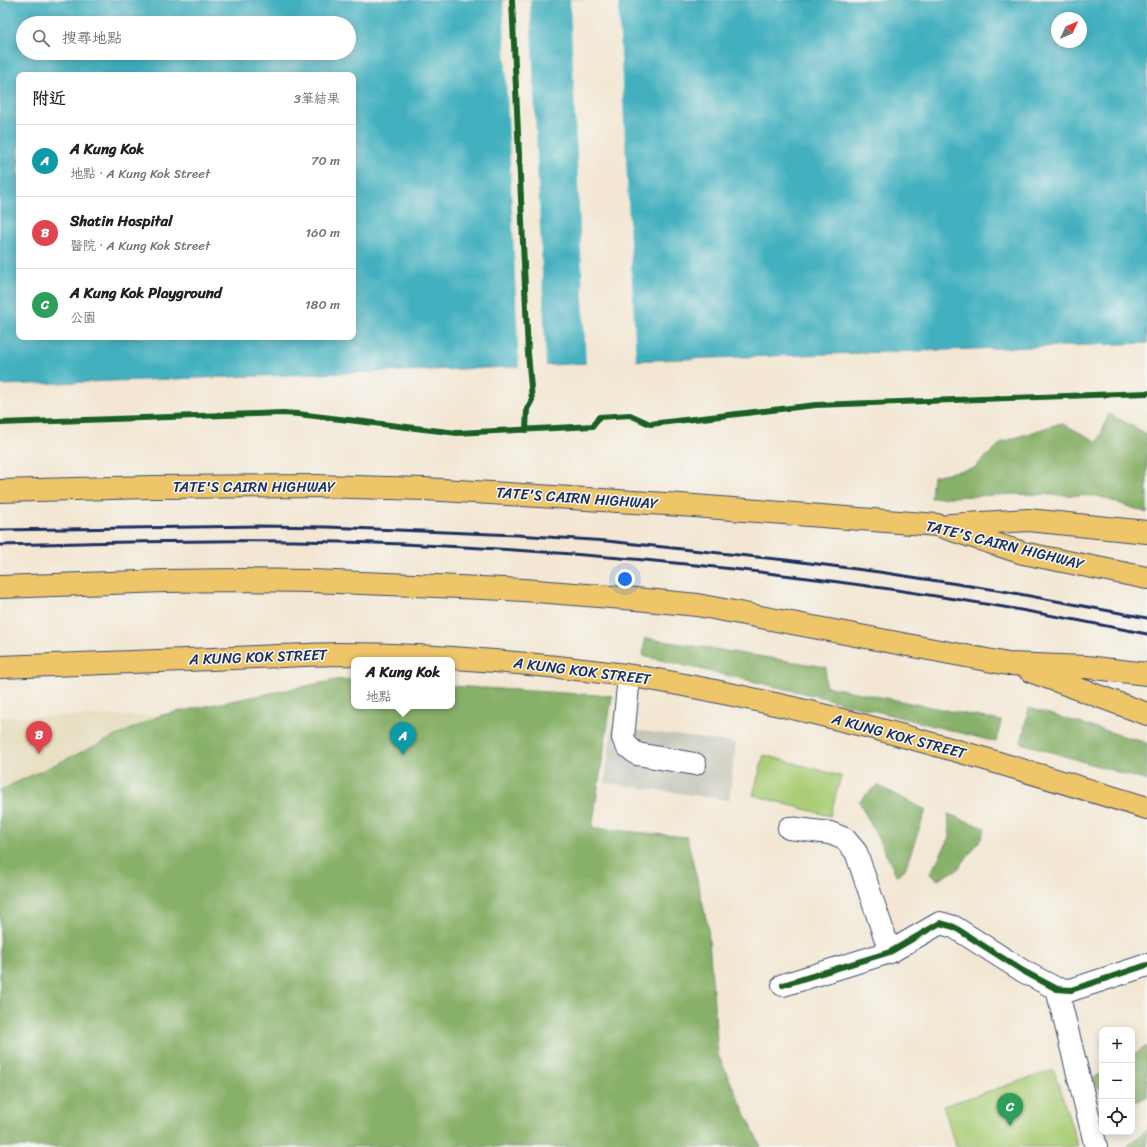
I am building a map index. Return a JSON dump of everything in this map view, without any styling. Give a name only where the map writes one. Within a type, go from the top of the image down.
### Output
[{"type":"main road","name":"TATE'S CAIRN HIGHWAY","points":[[0,491],[151,486],[317,486],[425,489],[681,505],[937,525],[1023,553],[1147,578]]},
{"type":"main road","points":[[937,525],[1028,520],[1147,532]]},
{"type":"main road","points":[[0,586],[238,580],[414,584],[524,590],[697,605],[1008,664],[1086,667],[1147,674]]},
{"type":"main road","name":"A KUNG KOK STREET","points":[[0,667],[297,656],[347,655],[408,657]]},
{"type":"main road","name":"A KUNG KOK STREET","points":[[455,659],[504,662],[629,676],[701,688],[812,712],[1036,774],[1147,808]]},
{"type":"main road","points":[[1008,664],[1147,714]]},
{"type":"street","points":[[629,676],[623,738],[627,746],[637,754],[695,764]]},
{"type":"street","points":[[789,828],[830,833],[845,839],[856,852],[890,952]]},
{"type":"street","points":[[783,985],[890,952],[940,923],[954,927],[1023,971],[1057,989],[1071,990],[1147,965]]},
{"type":"street","points":[[1057,989],[1096,1147]]},
{"type":"shaded area","points":[[161,715],[0,790],[0,717]]},
{"type":"shaded area","points":[[612,727],[736,743],[729,800],[605,783]]},
{"type":"green space","points":[[1109,414],[1147,434],[1147,513],[1098,496],[1016,494],[931,498],[933,476],[974,468],[1002,442],[1061,423],[1098,442]]},
{"type":"green space","points":[[645,638],[826,667],[825,686],[1001,721],[996,742],[821,697],[643,656]]},
{"type":"green space","points":[[341,679],[351,680],[351,709],[455,709],[455,686],[612,696],[592,828],[687,837],[708,927],[718,1055],[761,1147],[0,1147],[0,790],[161,715]]},
{"type":"green space","points":[[1029,708],[1147,743],[1147,781],[1021,743]]},
{"type":"green space","points":[[764,755],[841,776],[830,816],[753,795]]},
{"type":"green space","points":[[877,785],[926,810],[905,869],[897,876],[859,801]]},
{"type":"green space","points":[[948,814],[985,828],[981,839],[958,869],[938,880],[930,874],[950,837]]},
{"type":"green space","points":[[1147,1046],[1147,1097],[1135,1102],[1135,1063],[1135,1053]]},
{"type":"green space","points":[[1054,1070],[1078,1147],[956,1147],[943,1106]]},
{"type":"green space","points":[[1099,1075],[1099,1088],[1090,1080]]},
{"type":"green space","points":[[1147,1129],[1147,1147],[1126,1147]]},
{"type":"water","points":[[0,0],[1147,0],[1147,343],[626,361],[513,367],[0,385]]},
{"type":"pier","points":[[503,0],[530,0],[546,367],[519,368]]},
{"type":"pier","points":[[570,0],[618,0],[636,363],[586,365]]},
{"type":"railway","points":[[0,530],[259,526],[327,527],[517,535],[607,541],[786,560],[879,572],[1003,591],[1147,618]]},
{"type":"railway","points":[[0,545],[159,541],[317,541],[514,550],[605,557],[787,575],[877,587],[968,601],[1147,634]]},
{"type":"cycle path","points":[[512,0],[528,353],[532,400],[527,409],[526,430]]},
{"type":"cycle path","points":[[0,423],[282,413],[457,433],[593,426],[599,417],[630,415],[650,424],[816,405],[1147,393]]},
{"type":"cycle path","points":[[783,985],[890,952],[940,923],[954,927],[1023,971],[1057,989],[1071,990],[1147,965]]},
{"type":"place","name":"Shatin Hospital","points":[[39,754]]},
{"type":"place","name":"A Kung Kok","points":[[403,755]]},
{"type":"place","name":"A Kung Kok Playground","points":[[1010,1126]]}]
